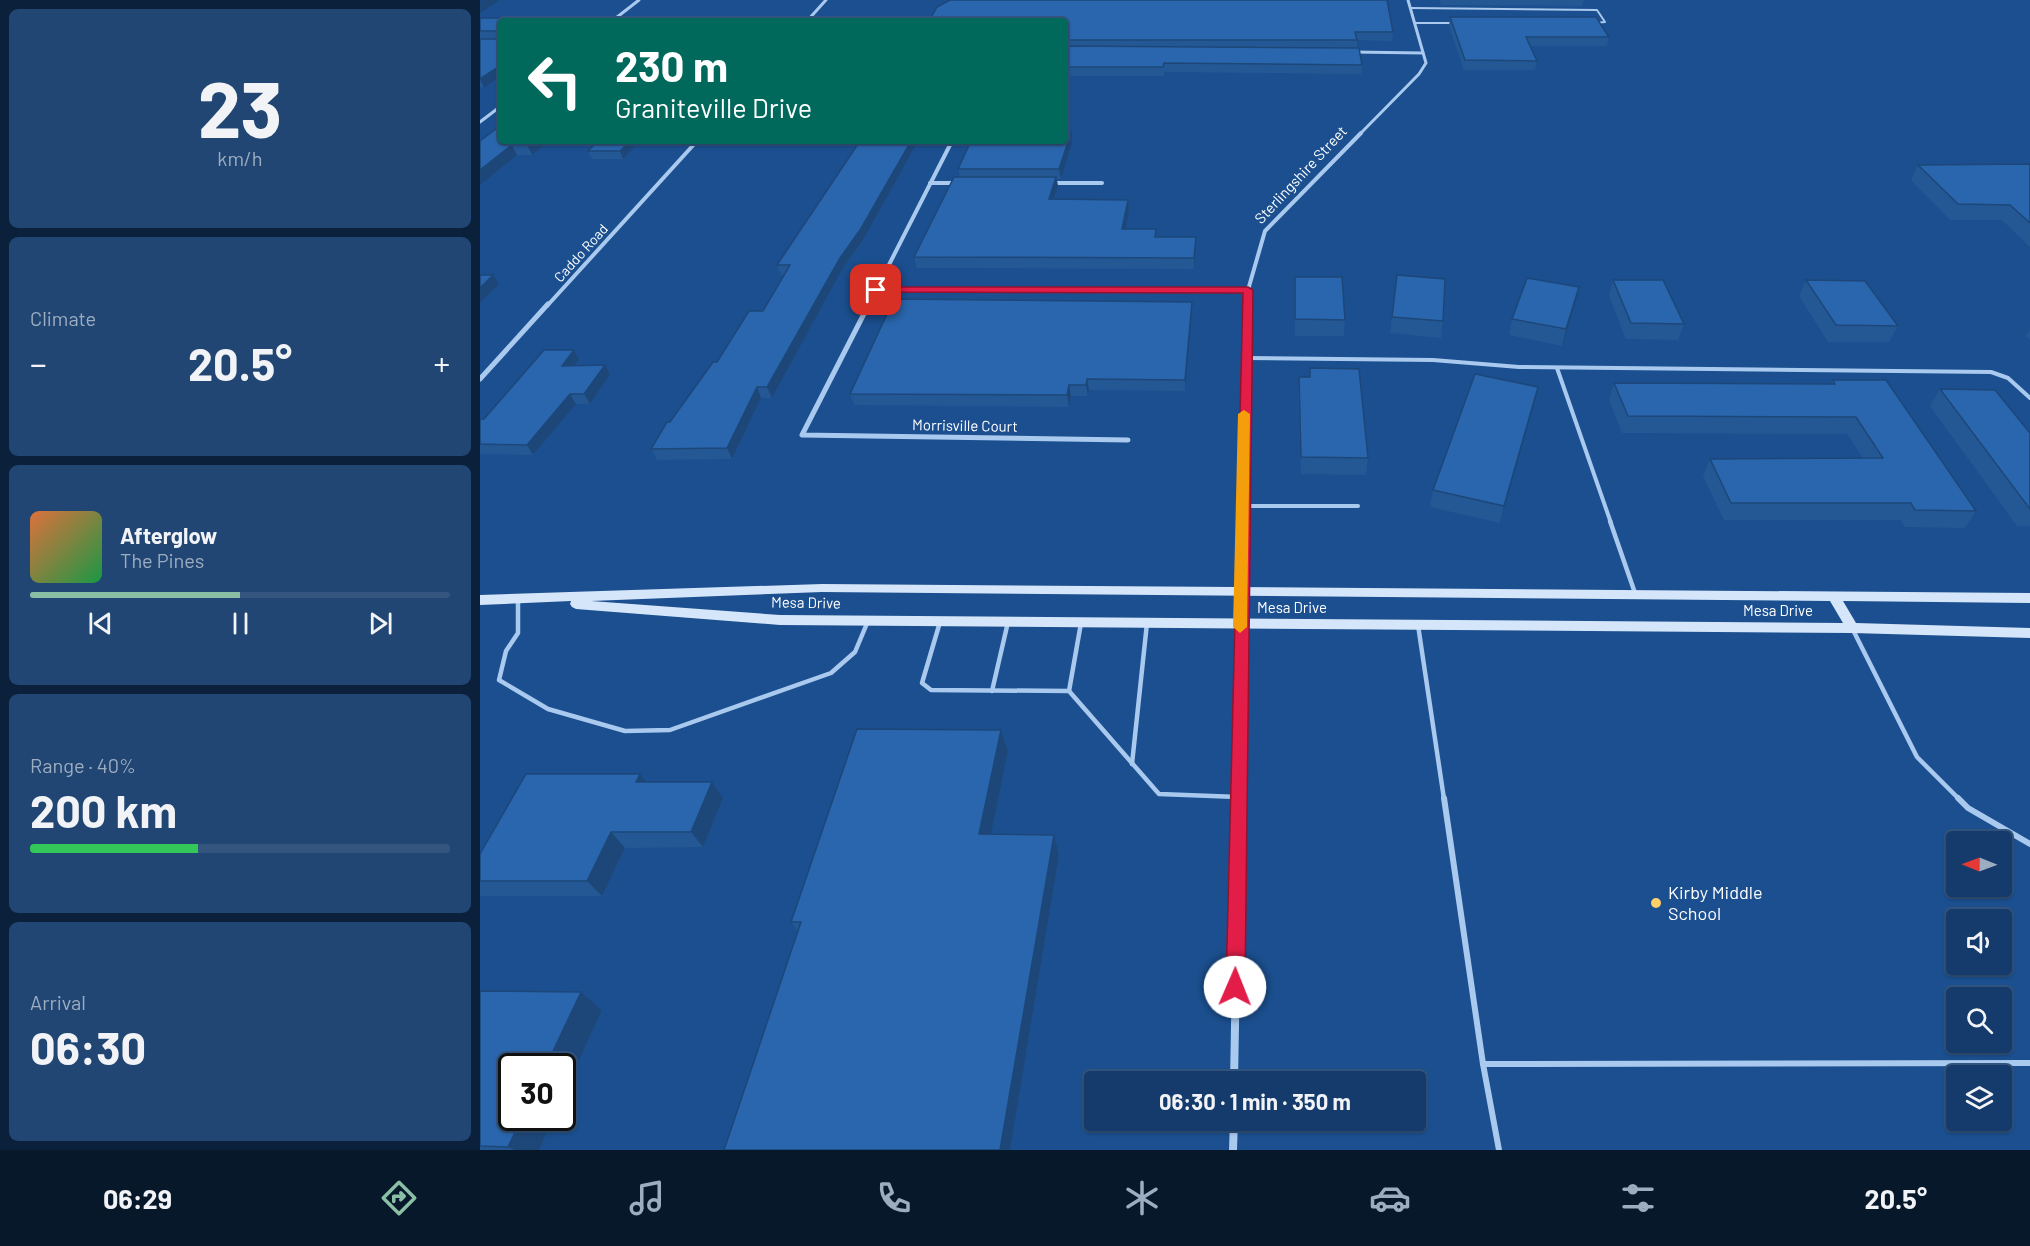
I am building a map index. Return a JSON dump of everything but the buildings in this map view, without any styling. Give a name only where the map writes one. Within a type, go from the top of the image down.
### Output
[{"type":"main road","name":"Mesa Drive","points":[[480,600],[822,588],[2030,598]]},
{"type":"main road","points":[[1833,595],[1852,628]]},
{"type":"main road","name":"Mesa Drive","points":[[518,600],[780,620],[1852,628],[2030,633]]},
{"type":"street","points":[[616,18],[639,0]]},
{"type":"street","points":[[810,18],[826,0]]},
{"type":"street","points":[[1352,52],[1423,52],[1408,0]]},
{"type":"street","name":"Sterlingshire Street","points":[[1234,1071],[1240,624],[1248,290],[1264,231],[1419,75],[1426,63],[1423,52]]},
{"type":"street","points":[[480,122],[498,108]]},
{"type":"street","name":"Caddo Road","points":[[480,379],[694,144]]},
{"type":"street","points":[[950,144],[876,290],[1248,290]]},
{"type":"street","points":[[930,183],[964,183]]},
{"type":"street","points":[[1045,183],[1102,183]]},
{"type":"street","name":"Morrisville Court","points":[[876,290],[802,435],[1128,440]]},
{"type":"street","points":[[1233,1150],[1234,1131]]},
{"type":"lane","points":[[1411,8],[1597,10],[1605,22],[1584,23]]},
{"type":"lane","points":[[1514,9],[1518,16]]},
{"type":"lane","points":[[1415,23],[1462,23]]},
{"type":"lane","points":[[1245,358],[1433,360],[1557,368],[1991,372],[2007,378],[2030,398]]},
{"type":"lane","points":[[1557,368],[1635,593]]},
{"type":"lane","points":[[1243,506],[1358,506]]},
{"type":"lane","points":[[518,600],[518,633],[506,651],[499,680],[548,709],[625,731],[670,730],[831,673],[855,652],[868,621]]},
{"type":"lane","points":[[940,621],[922,683],[930,690],[1069,691],[1159,794],[1238,797]]},
{"type":"lane","points":[[992,691],[1008,622]]},
{"type":"lane","points":[[1069,691],[1081,622]]},
{"type":"lane","points":[[1132,764],[1147,623]]},
{"type":"lane","points":[[1418,625],[1483,1064],[1499,1150]]},
{"type":"lane","points":[[1852,628],[1917,757],[1968,808],[2030,844]]},
{"type":"lane","points":[[1483,1064],[2030,1063]]},
{"type":"slow traffic","points":[[1240,627],[1244,414]]},
{"type":"place","name":"Kirby Middle School","points":[[1656,903]]},
{"type":"route","points":[[876,290],[1248,290],[1235,987]]}]
